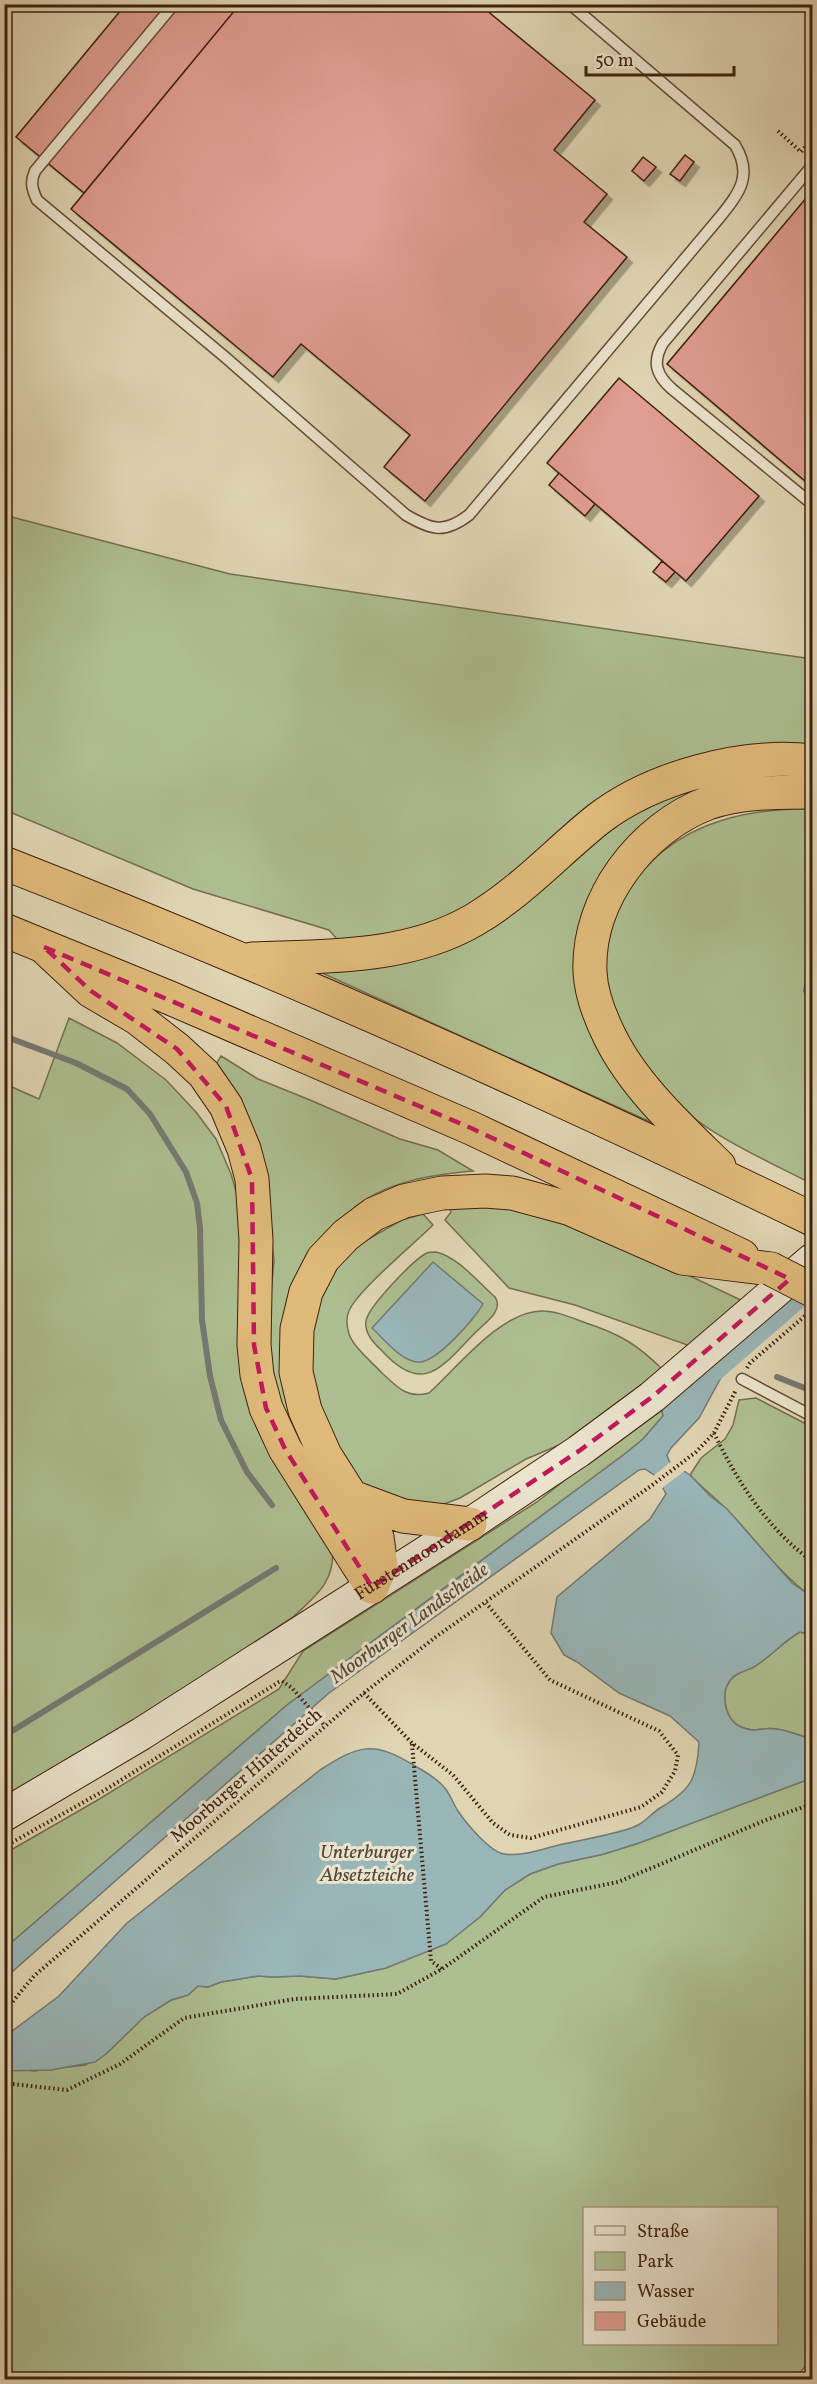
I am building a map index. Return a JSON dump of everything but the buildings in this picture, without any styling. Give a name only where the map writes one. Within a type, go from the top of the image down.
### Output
[{"type":"highway","points":[[244,960],[346,956],[429,941],[473,921],[553,861],[598,820],[634,795],[665,782],[718,766],[764,761],[813,760]]},
{"type":"highway","points":[[735,1182],[659,1107],[610,1038],[597,1004],[590,972],[594,932],[619,874],[642,845],[673,822],[709,803],[747,796],[813,792]]},
{"type":"highway","points":[[4,863],[244,960],[813,1219]]},
{"type":"highway","points":[[4,930],[170,998],[471,1128],[813,1290]]},
{"type":"highway","points":[[44,947],[91,991],[137,1018],[177,1048],[204,1074],[226,1106],[244,1149],[252,1179],[256,1240],[254,1345],[257,1375],[266,1408],[285,1449],[372,1587]]},
{"type":"highway","points":[[372,1587],[381,1566],[377,1537],[325,1455],[305,1410],[296,1372],[297,1329],[306,1292],[323,1259],[346,1235],[374,1214],[421,1196],[474,1191],[512,1193],[576,1211],[682,1258],[771,1269]]},
{"type":"highway","points":[[352,1497],[403,1516],[470,1524]]},
{"type":"main road","name":"Fürstenmoordamm","points":[[4,1815],[141,1734],[470,1524],[579,1451],[652,1397],[813,1260]]},
{"type":"lane","points":[[174,4],[35,171],[32,188],[37,200],[225,357],[406,515],[424,525],[440,529],[454,526],[469,516],[727,209],[745,176],[744,165],[735,145],[570,4]]},
{"type":"lane","points":[[813,166],[663,343],[657,354],[656,367],[661,380],[672,390],[813,504]]},
{"type":"lane","points":[[742,1379],[813,1416]]},
{"type":"path","points":[[778,131],[801,153],[813,138]]},
{"type":"path","points":[[714,1433],[748,1494],[790,1546],[813,1561]]},
{"type":"path","name":"Moorburger Hinterdeich","points":[[4,2012],[34,1976],[364,1693],[437,1636],[696,1452]]},
{"type":"path","points":[[364,1693],[412,1743],[453,1775],[494,1823],[510,1835],[531,1838],[641,1807],[662,1792],[675,1771],[678,1755],[659,1731],[550,1680],[486,1603]]},
{"type":"path","points":[[4,1847],[105,1790],[272,1685],[282,1681],[292,1688],[325,1726]]},
{"type":"path","points":[[412,1743],[431,1961],[442,1969]]},
{"type":"path","points":[[4,2083],[67,2090],[120,2064],[184,2018],[295,1999],[396,1994],[442,1969],[544,1897],[618,1882],[766,1820],[813,1804]]},
{"type":"path","points":[[804,2379],[813,2370]]},
{"type":"highlighted area","points":[[44,947],[471,1128],[790,1279],[652,1397],[579,1451],[372,1587],[285,1449],[266,1408],[254,1345],[252,1179],[226,1106],[177,1049],[91,991]]},
{"type":"green space","points":[[4,515],[230,574],[812,659],[812,751],[696,760],[449,925],[342,945],[329,930],[193,889],[5,810]]},
{"type":"green space","points":[[726,778],[680,810],[582,944],[655,1124],[311,968],[356,967],[580,854],[620,823],[651,803]]},
{"type":"green space","points":[[812,808],[812,958],[804,991],[812,1005],[812,1184],[727,1140],[687,1113],[669,1097],[645,1070],[625,1039],[610,1005],[604,974],[605,955],[612,923],[621,902],[639,874],[663,851],[691,833],[733,817]]},
{"type":"green space","points":[[69,1018],[117,1043],[166,1080],[196,1112],[216,1139],[231,1174],[245,1222],[243,1301],[332,1544],[333,1557],[323,1586],[293,1617],[5,1804],[5,1084],[39,1099]]},
{"type":"green space","points":[[221,1056],[258,1079],[400,1139],[438,1150],[473,1171],[438,1175],[402,1183],[369,1197],[342,1220],[302,1278],[324,1474],[293,1444],[269,1381],[270,1303],[274,1261],[272,1243],[216,1064]]},
{"type":"green space","points":[[477,1205],[523,1211],[610,1238],[747,1303],[690,1346],[575,1305],[509,1288],[445,1220],[451,1212],[449,1206]]},
{"type":"green space","points":[[423,1214],[433,1225],[363,1292],[354,1302],[347,1316],[349,1334],[355,1344],[382,1373],[403,1391],[414,1394],[429,1393],[496,1330],[527,1313],[542,1311],[564,1315],[619,1336],[637,1347],[663,1370],[576,1438],[526,1459],[460,1498],[432,1507],[399,1505],[357,1481],[342,1463],[308,1375],[316,1300],[343,1258],[363,1242],[402,1220]]},
{"type":"green space","points":[[436,1252],[452,1259],[467,1271],[495,1297],[497,1307],[489,1319],[444,1364],[434,1371],[423,1374],[411,1373],[398,1366],[374,1342],[368,1334],[366,1321],[375,1305],[403,1273],[427,1253]]},
{"type":"green space","points":[[756,1398],[812,1427],[812,1597],[781,1569],[729,1512],[690,1475],[701,1458],[725,1439],[733,1425],[739,1400]]},
{"type":"green space","points":[[661,1405],[663,1416],[643,1439],[287,1705],[5,1948],[4,1854],[96,1801],[279,1689],[303,1651],[537,1502]]},
{"type":"green space","points":[[800,1632],[812,1635],[812,1739],[772,1728],[751,1730],[736,1724],[728,1714],[725,1700],[726,1687],[731,1679],[758,1664]]},
{"type":"green space","points":[[812,1778],[812,2359],[794,2379],[5,2380],[5,2071],[20,2069],[34,2071],[85,2065],[106,2054],[144,2017],[171,2000],[188,1995],[198,1986],[208,1987],[221,1982],[258,1976],[336,1979],[386,1968],[446,1943],[480,1917],[505,1890],[530,1874],[558,1864],[604,1854]]},
{"type":"water","points":[[812,958],[812,1005],[804,991]]},
{"type":"water","points":[[433,1262],[483,1304],[444,1349],[425,1361],[417,1362],[398,1353],[372,1328]]},
{"type":"water","name":"Unterburger Absetzteiche","points":[[731,1345],[742,1357],[723,1374],[699,1418],[667,1455],[669,1461],[690,1475],[710,1496],[727,1509],[792,1583],[812,1597],[812,1635],[800,1632],[758,1664],[739,1673],[726,1688],[725,1701],[728,1714],[741,1727],[751,1730],[777,1729],[812,1739],[812,1778],[639,1843],[604,1854],[558,1864],[530,1874],[505,1890],[480,1917],[446,1944],[386,1968],[336,1979],[258,1976],[221,1982],[208,1987],[198,1986],[188,1995],[171,2000],[144,2017],[95,2062],[51,2070],[5,2071],[5,2034],[59,1996],[127,1923],[320,1770],[345,1755],[366,1749],[377,1749],[388,1752],[428,1774],[444,1787],[458,1811],[479,1836],[498,1852],[511,1855],[631,1828],[644,1821],[685,1789],[694,1774],[699,1742],[670,1716],[619,1693],[564,1655],[551,1633],[557,1597],[650,1519],[666,1494],[657,1477],[645,1469],[639,1470],[329,1693],[5,1978],[5,1948],[287,1705],[643,1439],[663,1416],[661,1405]]},
{"type":"pier","points":[[673,1460],[687,1469],[661,1489],[652,1477]]},
{"type":"waterway","points":[[4,1036],[76,1063],[127,1089],[150,1114],[186,1172],[197,1203],[200,1228],[202,1320],[210,1376],[221,1420],[247,1472],[272,1505]]},
{"type":"waterway","name":"Moorburger Landscheide","points":[[714,1371],[812,1286]]},
{"type":"waterway","points":[[777,1377],[812,1391]]},
{"type":"waterway","points":[[4,1736],[276,1568]]}]
